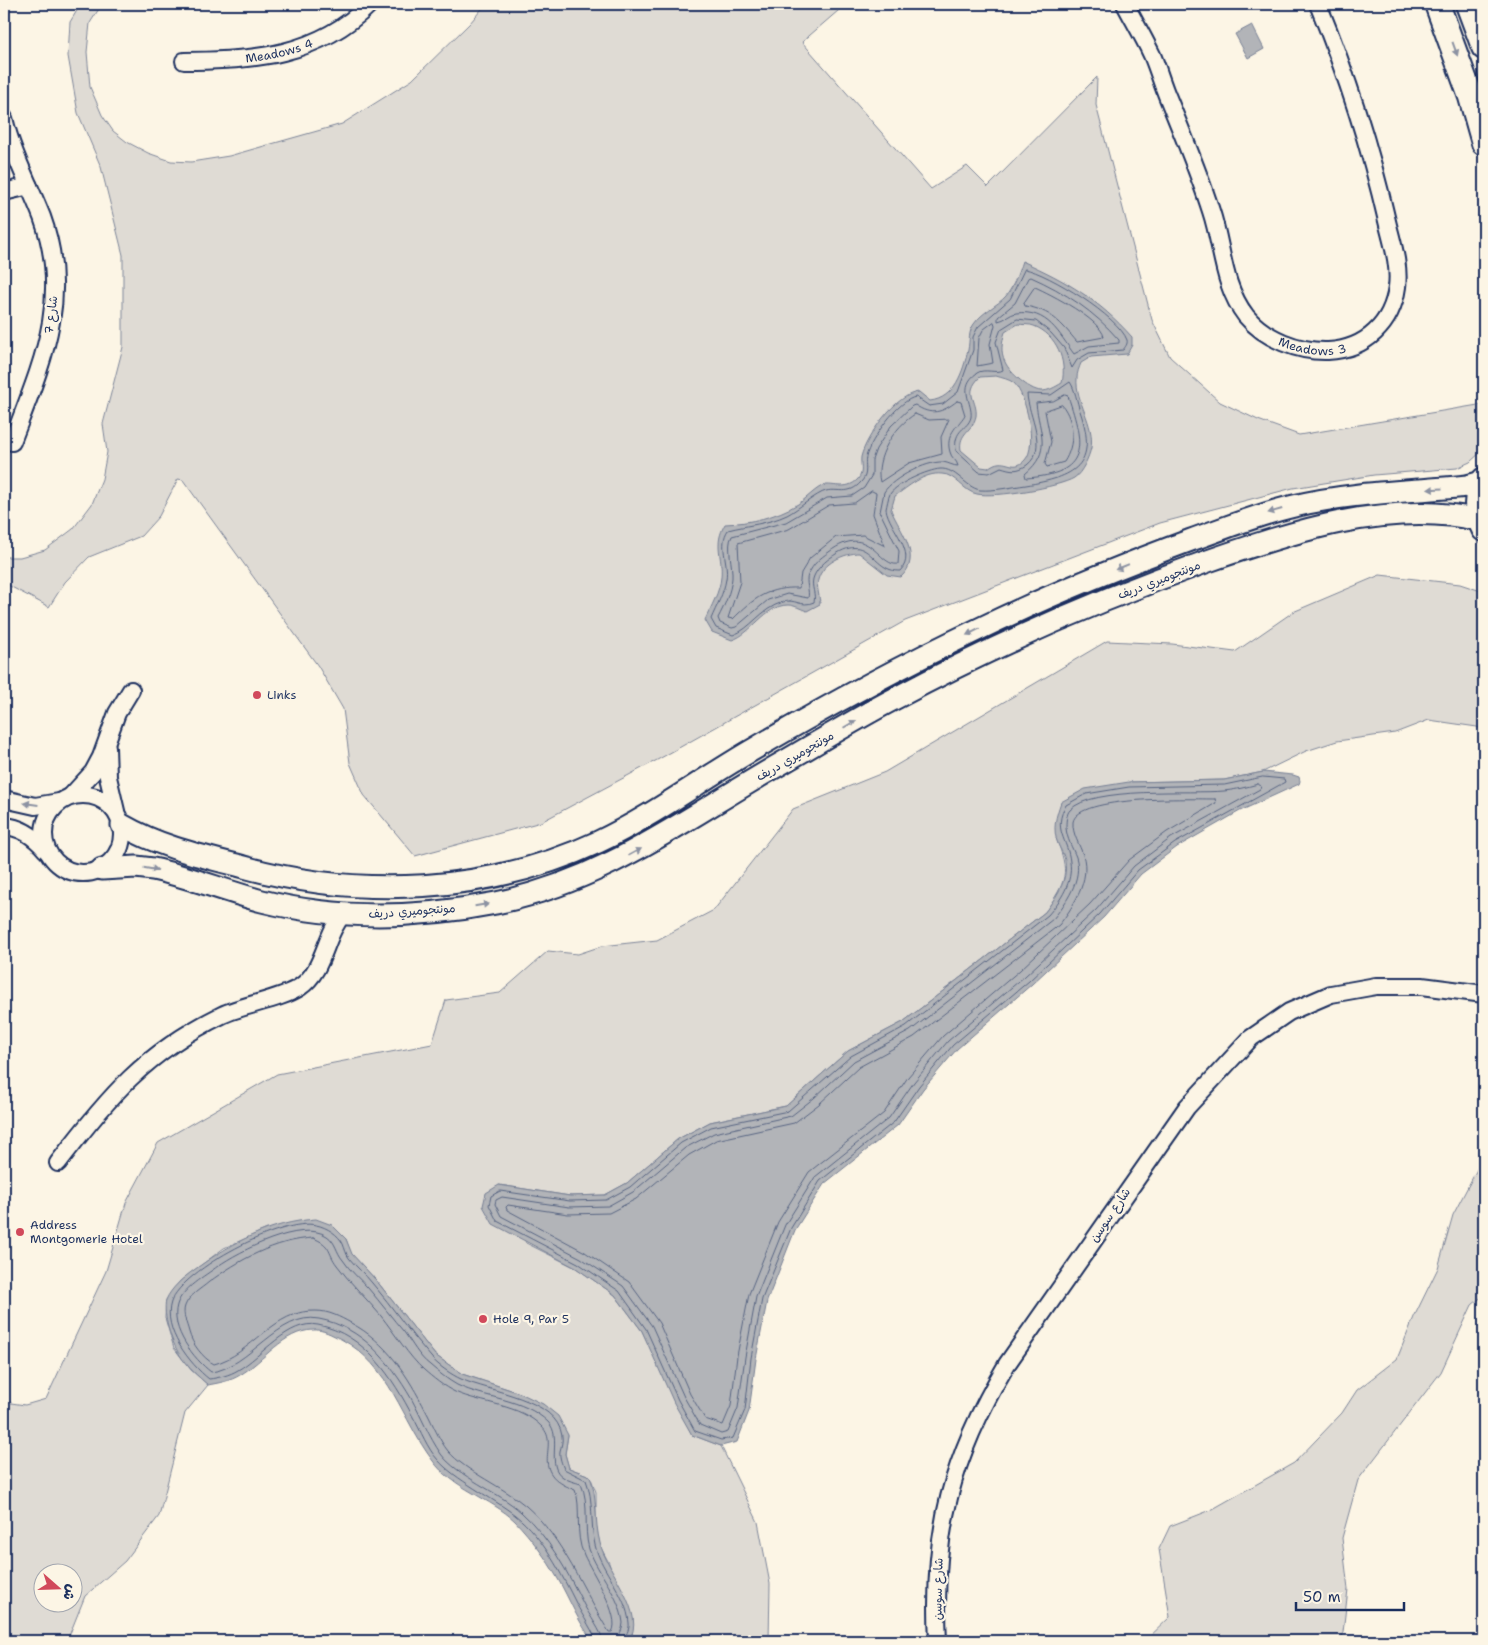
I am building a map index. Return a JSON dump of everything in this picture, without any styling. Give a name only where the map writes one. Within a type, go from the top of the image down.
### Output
[{"type":"main road","points":[[1437,4],[1471,97],[1484,143]]},
{"type":"main road","points":[[1468,4],[1484,47]]},
{"type":"main road","points":[[1482,524],[1476,500],[1484,481]]},
{"type":"street","name":"Meadows 3","points":[[1125,4],[1152,56],[1212,212],[1226,276],[1234,298],[1248,318],[1265,333],[1286,344],[1328,351],[1356,344],[1380,329],[1392,309],[1397,286],[1397,271],[1368,147],[1345,75],[1319,4]]},
{"type":"street","name":"Meadows 4","points":[[184,61],[252,60],[282,54],[312,43],[339,28],[364,6]]},
{"type":"street","name":"شارع 7","points":[[4,118],[17,159],[42,219],[51,253],[55,288],[53,323],[44,357],[12,442]]},
{"type":"street","points":[[4,192],[28,186]]},
{"type":"street","name":"مونتجوميري دريف","points":[[119,818],[148,839],[176,849],[273,875],[327,884],[402,887],[493,876],[547,862],[598,842],[646,816],[751,750],[883,676],[1062,591],[1142,558],[1251,518],[1293,506],[1336,498],[1450,488],[1484,481]]},
{"type":"street","name":"مونتجوميري دريف","points":[[102,869],[136,867],[153,869],[263,901],[305,909],[344,913],[440,912],[498,902],[554,887],[609,865],[661,837],[765,773],[894,699],[1083,610],[1172,574],[1262,542],[1309,529],[1382,517],[1447,513],[1482,524]]},
{"type":"street","points":[[46,850],[45,824],[50,812],[93,772],[117,713],[131,690]]},
{"type":"street","points":[[4,826],[24,831],[36,839],[58,865],[68,871],[89,874],[102,869],[112,861],[119,850],[123,838],[108,777],[107,741]]},
{"type":"street","points":[[6,798],[35,806],[83,794],[96,796],[107,802],[119,818]]},
{"type":"street","points":[[305,909],[317,923],[324,940],[324,950]]},
{"type":"street","points":[[58,1163],[98,1111],[143,1065],[196,1028],[224,1014],[299,987],[311,977],[333,926],[344,913]]},
{"type":"street","name":"شارع سوسن","points":[[938,1641],[936,1598],[939,1548],[947,1499],[962,1452],[982,1406],[1006,1364],[1187,1108],[1251,1038],[1289,1012],[1331,994],[1376,986],[1422,986],[1484,994]]},
{"type":"shaded area","points":[[81,4],[102,4],[90,23],[87,52],[90,87],[102,115],[113,131],[127,142],[148,153],[171,161],[191,162],[229,156],[342,124],[412,80],[470,23],[486,4],[846,4],[802,42],[931,189],[967,166],[988,187],[1097,77],[1096,105],[1152,320],[1170,357],[1220,402],[1258,420],[1299,435],[1484,404],[1484,437],[1481,452],[1470,462],[1457,468],[1374,475],[1293,488],[1160,523],[905,621],[659,759],[541,822],[415,856],[364,795],[350,763],[343,709],[318,666],[183,480],[178,479],[159,516],[141,536],[89,557],[65,582],[49,607],[4,583],[4,557],[20,557],[45,550],[73,529],[92,504],[102,479],[107,452],[103,424],[123,347],[123,255],[101,167],[78,113],[68,56],[70,22]]},
{"type":"shaded area","points":[[1380,575],[1460,584],[1484,592],[1484,731],[1477,727],[1429,720],[1395,733],[1337,741],[1306,751],[1263,772],[1224,780],[1129,782],[1056,838],[1063,860],[1064,876],[1058,892],[1045,912],[903,1022],[848,1051],[786,1106],[710,1122],[678,1139],[627,1183],[605,1195],[570,1196],[499,1185],[526,1243],[576,1268],[615,1295],[642,1331],[692,1435],[721,1446],[758,1522],[770,1584],[769,1641],[628,1641],[633,1635],[609,1563],[600,1546],[596,1524],[596,1492],[590,1476],[569,1468],[565,1454],[568,1435],[520,1393],[462,1374],[435,1355],[376,1280],[351,1254],[346,1239],[267,1229],[224,1248],[180,1281],[166,1300],[165,1318],[174,1348],[191,1370],[208,1385],[185,1413],[159,1516],[125,1561],[85,1596],[82,1604],[82,1562],[32,1562],[32,1612],[79,1612],[67,1641],[4,1641],[4,1402],[25,1405],[46,1399],[106,1271],[126,1203],[158,1143],[277,1074],[432,1044],[446,1000],[500,993],[548,951],[578,954],[602,946],[657,940],[714,910],[793,809],[885,772],[1107,641],[1172,644],[1235,652],[1293,612]]},
{"type":"shaded area","points":[[1484,1156],[1484,1295],[1472,1305],[1441,1372],[1358,1480],[1342,1538],[1348,1589],[1342,1641],[1145,1641],[1170,1617],[1159,1549],[1170,1526],[1211,1510],[1294,1463],[1342,1413],[1357,1390],[1397,1359],[1414,1317],[1438,1268],[1453,1215]]},
{"type":"water","points":[[1252,25],[1264,49],[1248,58],[1235,34]]},
{"type":"water","points":[[1022,261],[1054,276],[1082,293],[1107,312],[1132,337],[1132,345],[1127,354],[1091,357],[1080,365],[1077,374],[1077,387],[1088,421],[1091,448],[1089,456],[1080,472],[1074,478],[1055,485],[1027,491],[986,495],[972,493],[947,475],[929,475],[895,496],[891,510],[908,544],[910,553],[907,569],[901,577],[887,575],[859,553],[853,553],[835,560],[820,574],[817,586],[820,604],[807,611],[790,605],[780,606],[765,614],[746,632],[732,640],[712,632],[705,620],[719,588],[721,569],[719,544],[721,531],[725,524],[753,521],[772,516],[790,509],[822,486],[844,486],[858,479],[861,474],[861,457],[864,448],[876,427],[892,407],[910,394],[919,392],[930,401],[939,399],[952,389],[963,367],[972,327],[981,316],[1006,296],[1014,284]],"holes":[[[1018,324],[1034,326],[1042,330],[1054,342],[1063,366],[1062,383],[1052,389],[1036,390],[1020,380],[1007,366],[1003,359],[1002,351],[1005,332]],[[996,376],[1014,383],[1023,398],[1029,421],[1030,444],[1029,453],[1020,464],[999,463],[988,468],[981,467],[961,450],[961,444],[976,416],[972,388],[980,377]]]},
{"type":"water","points":[[1263,772],[1293,775],[1299,777],[1300,781],[1299,784],[1240,811],[1177,847],[1141,874],[1104,917],[1032,984],[957,1049],[923,1089],[898,1125],[824,1184],[795,1230],[767,1301],[749,1411],[737,1442],[721,1446],[692,1435],[674,1403],[642,1331],[615,1295],[576,1268],[493,1224],[483,1206],[486,1193],[499,1185],[570,1196],[605,1195],[627,1183],[678,1139],[710,1122],[786,1106],[848,1051],[903,1022],[1045,912],[1057,895],[1065,876],[1064,857],[1055,833],[1056,817],[1061,802],[1085,789],[1129,782],[1224,780]]},
{"type":"water","points":[[316,1219],[332,1225],[346,1239],[352,1254],[376,1280],[435,1355],[462,1374],[520,1393],[543,1404],[558,1416],[568,1435],[565,1454],[569,1468],[590,1476],[600,1543],[630,1606],[633,1619],[633,1631],[628,1641],[593,1641],[578,1619],[553,1571],[527,1535],[506,1513],[461,1486],[441,1470],[422,1445],[384,1378],[358,1350],[341,1339],[320,1330],[292,1335],[236,1377],[224,1382],[208,1385],[178,1353],[167,1324],[165,1310],[166,1300],[178,1283],[222,1251],[267,1229],[283,1224]]},
{"type":"place","name":"Links","points":[[257,695]]},
{"type":"place","name":"Address Montgomerie Hotel","points":[[20,1232]]},
{"type":"place","name":"Hole 9, Par 5","points":[[483,1319]]}]
